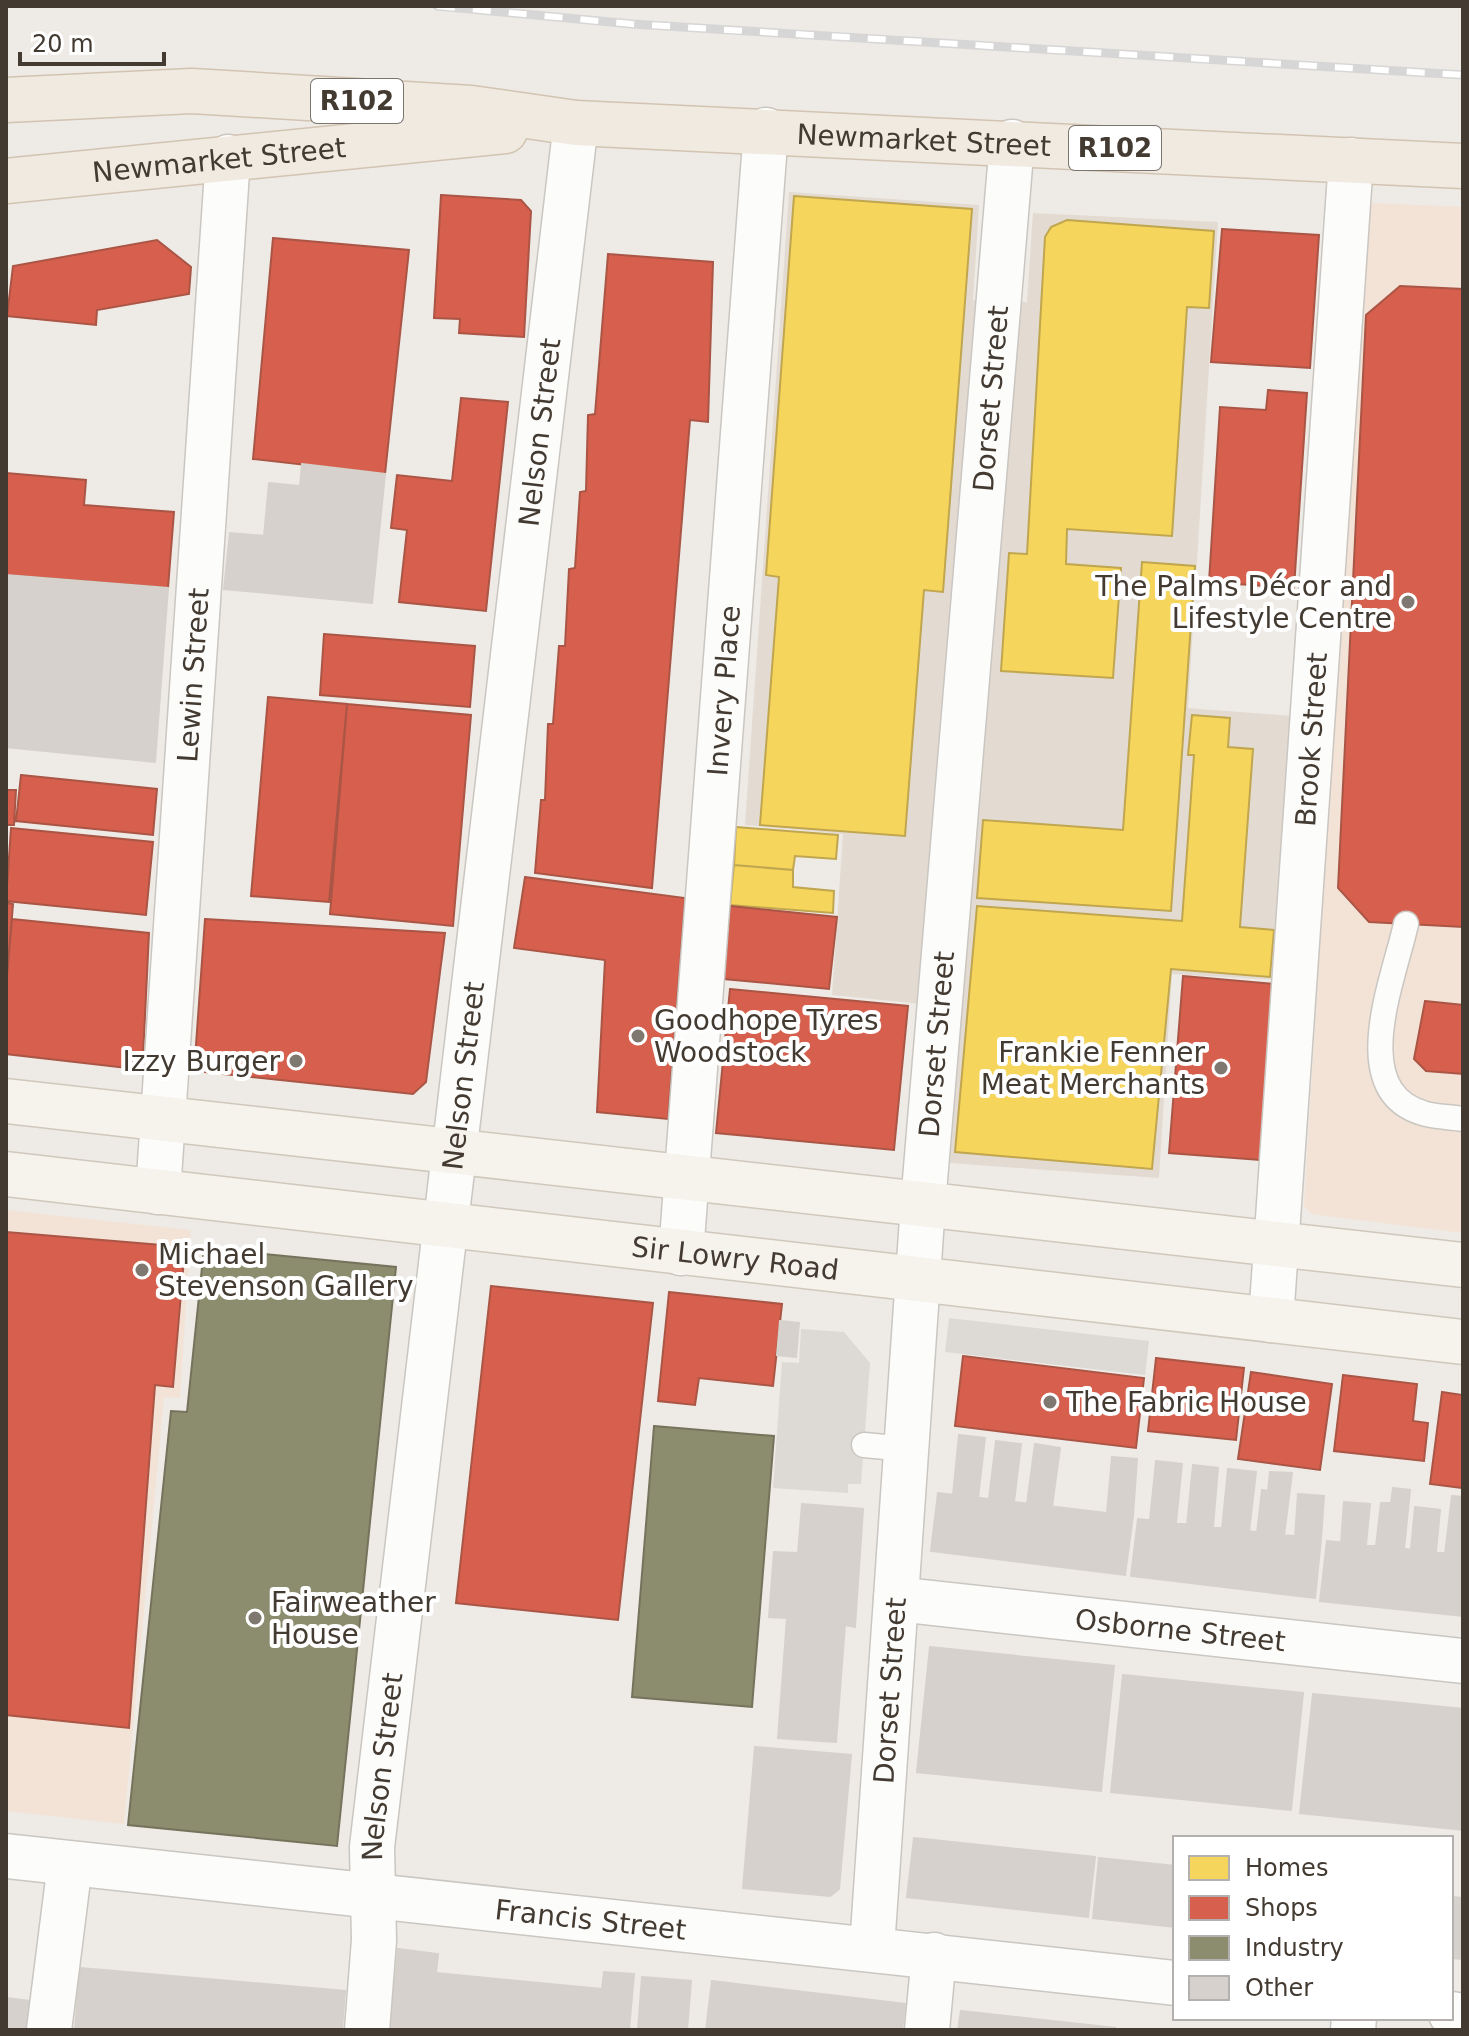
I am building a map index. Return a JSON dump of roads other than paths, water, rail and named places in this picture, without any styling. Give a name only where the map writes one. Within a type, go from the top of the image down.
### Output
[{"type":"main road","name":"Newmarket Street","points":[[6,100],[192,91],[471,108],[576,123],[1463,166]]},
{"type":"main road","name":"Newmarket Street","points":[[6,181],[576,123]]},
{"type":"main road","points":[[6,1101],[1463,1265]]},
{"type":"main road","name":"Sir Lowry Road","points":[[6,1174],[1463,1342]]},
{"type":"street","name":"Nelson Street","points":[[367,2030],[374,1940],[372,1847],[576,123]]},
{"type":"street","name":"Invery Place","points":[[681,1253],[766,130]]},
{"type":"street","name":"Dorset Street","points":[[872,1948],[923,1204],[1012,142]]},
{"type":"street","name":"Lewin Street","points":[[158,1192],[228,157]]},
{"type":"street","name":"Brook Street","points":[[1271,1320],[1351,160]]},
{"type":"street","name":"Osborne Street","points":[[896,1599],[1463,1661]]},
{"type":"street","name":"Francis Street","points":[[6,1856],[1173,1983]]},
{"type":"street","points":[[49,2030],[70,1864]]},
{"type":"street","points":[[927,2030],[934,1955]]},
{"type":"lane","points":[[1406,924],[1380,1034],[1379,1067],[1393,1095],[1424,1114],[1463,1119]]},
{"type":"lane","points":[[864,1445],[907,1449]]},
{"type":"railway","points":[[437,6],[632,24],[1463,75]]},
{"type":"place","name":"The Palms Décor and Lifestyle Centre","points":[[1408,602]]},
{"type":"place","name":"Goodhope Tyres Woodstock","points":[[638,1036]]},
{"type":"place","name":"Izzy Burger","points":[[296,1061]]},
{"type":"place","name":"Frankie Fenner Meat Merchants","points":[[1221,1068]]},
{"type":"place","name":"Michael Stevenson Gallery","points":[[142,1270]]},
{"type":"place","name":"The Fabric House","points":[[1050,1402]]},
{"type":"place","name":"Fairweather House","points":[[255,1618]]}]
